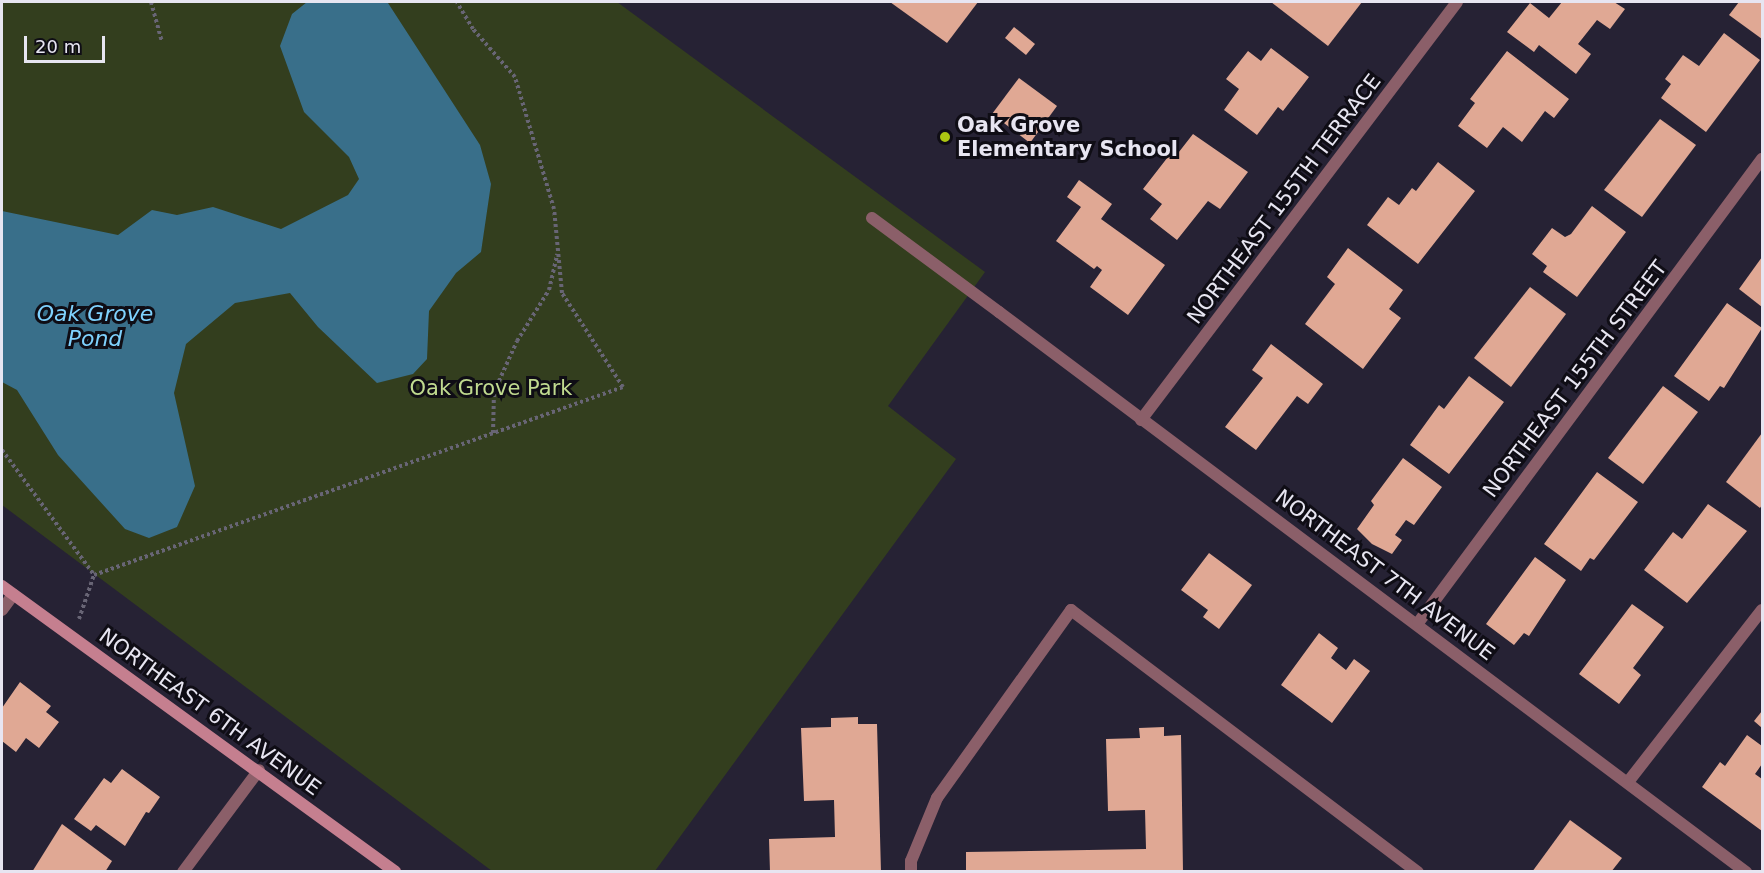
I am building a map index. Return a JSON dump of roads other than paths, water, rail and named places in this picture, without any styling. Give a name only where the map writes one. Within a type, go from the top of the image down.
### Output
[{"type":"main road","name":"NORTHEAST 6TH AVENUE","points":[[2,586],[259,770],[395,872]]},
{"type":"street","name":"NORTHEAST 155TH TERRACE","points":[[1141,420],[1457,2]]},
{"type":"street","name":"NORTHEAST 155TH STREET","points":[[1418,623],[1762,159]]},
{"type":"street","name":"NORTHEAST 7TH AVENUE","points":[[872,218],[1141,420],[1418,623],[1746,872]]},
{"type":"street","points":[[2,610],[13,595]]},
{"type":"street","points":[[911,872],[911,861],[937,798],[1071,610],[1418,872]]},
{"type":"street","points":[[1628,782],[1762,610]]},
{"type":"street","points":[[183,872],[259,770]]},
{"type":"water","name":"Oak Grove Pond","points":[[307,2],[388,3],[480,145],[491,184],[481,252],[456,273],[429,311],[427,359],[413,374],[377,383],[318,327],[290,293],[235,303],[186,344],[174,393],[195,486],[177,527],[149,538],[125,529],[58,455],[17,390],[2,382],[2,211],[118,235],[152,210],[177,215],[213,207],[281,229],[348,195],[359,179],[349,157],[304,112],[280,46],[292,14]]},
{"type":"place","name":"Oak Grove Elementary School","points":[[945,137]]},
{"type":"park label","name":"Oak Grove Park","points":[[491,388]]}]
